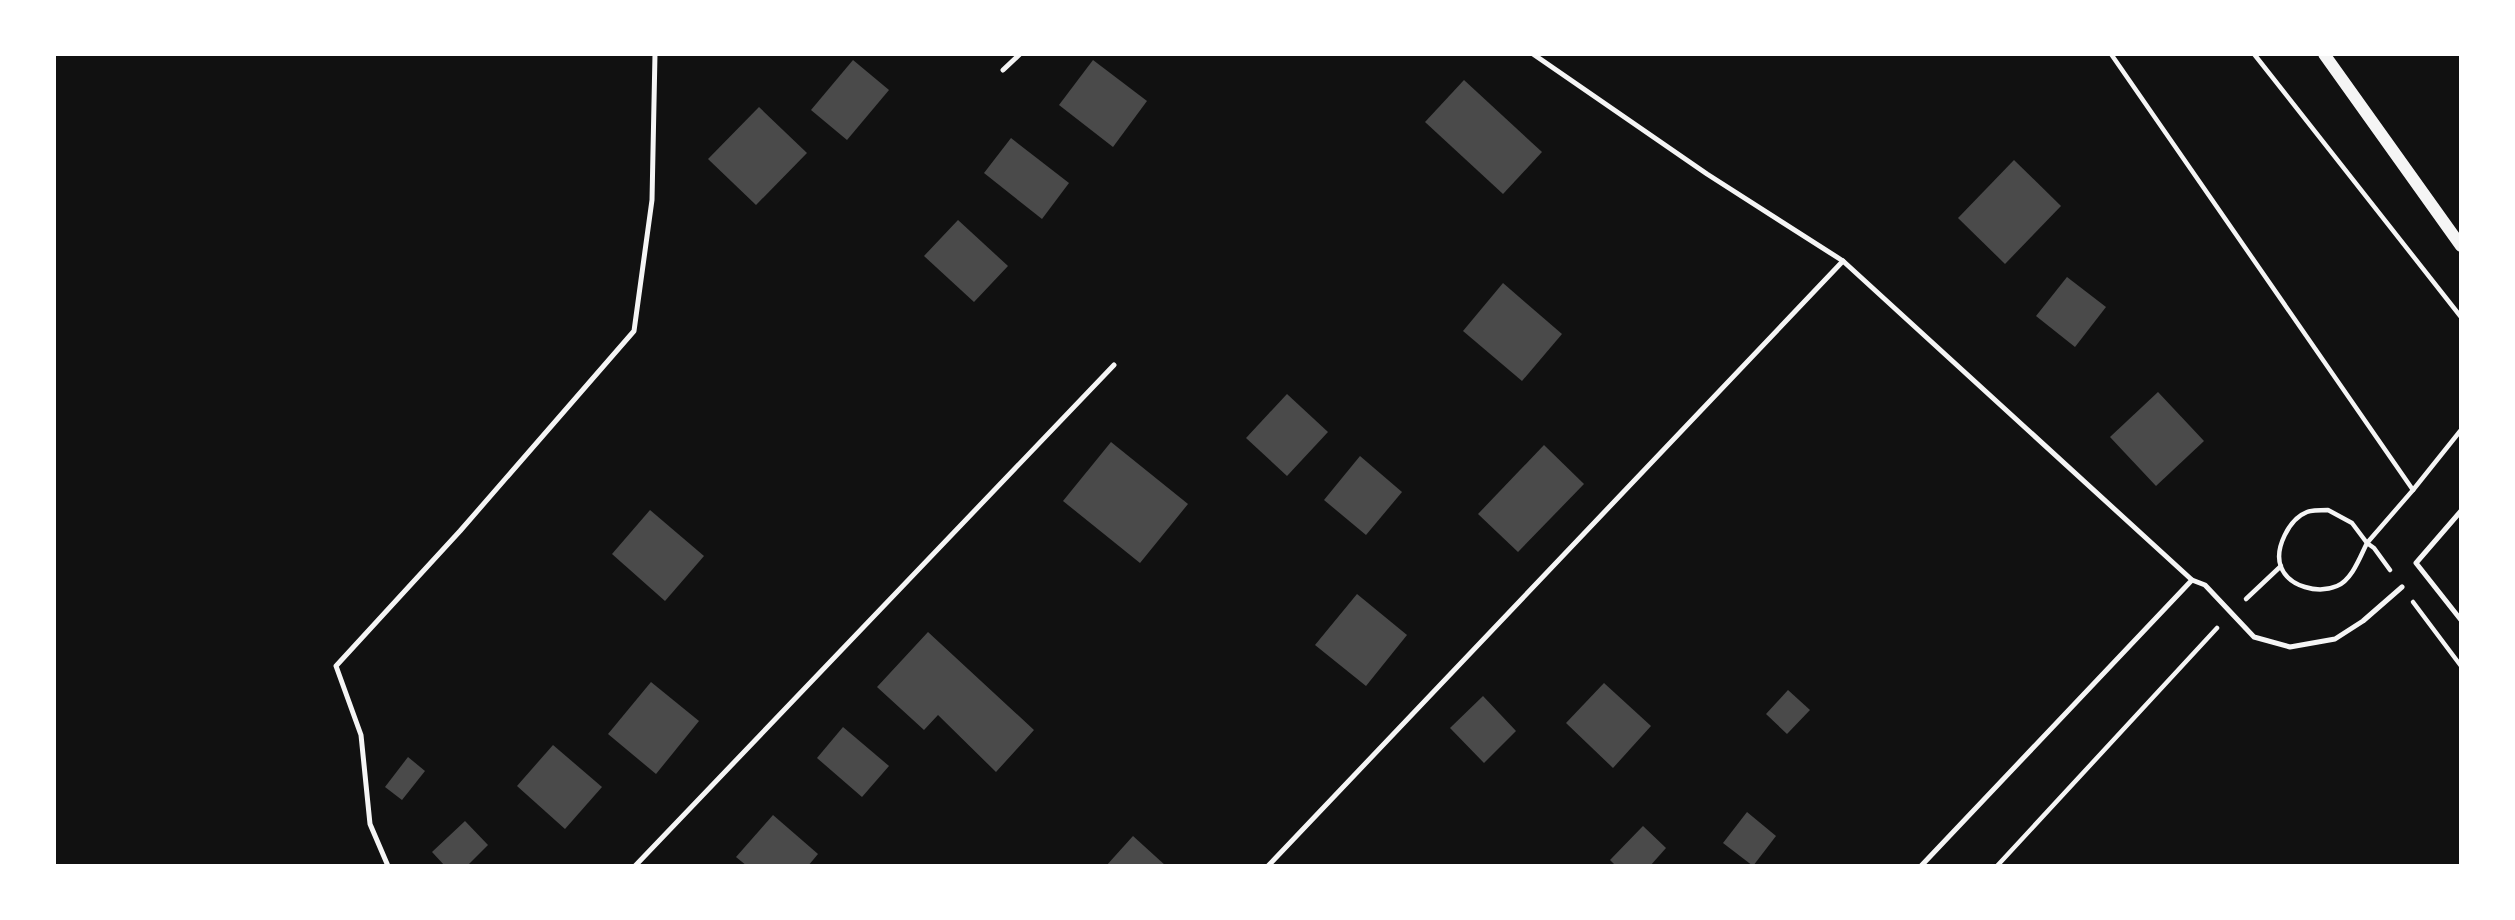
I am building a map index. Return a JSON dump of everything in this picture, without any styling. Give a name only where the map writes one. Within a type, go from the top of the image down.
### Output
[{"type":"street","points":[[2324,54],[2461,247]]},
{"type":"lane","points":[[388,866],[370,824],[362,736],[336,666],[460,531],[634,331],[652,200],[655,54]]},
{"type":"lane","points":[[1003,70],[1020,54]]},
{"type":"lane","points":[[1533,54],[1707,174],[1843,261],[2192,580],[2205,585],[2254,637],[2290,647],[2335,639],[2363,621],[2402,587]]},
{"type":"lane","points":[[1268,866],[1843,261]]},
{"type":"lane","points":[[635,866],[1114,365]]},
{"type":"lane","points":[[2461,511],[2416,563],[2461,620]]},
{"type":"lane","points":[[1921,866],[2192,580]]},
{"type":"path","points":[[2111,54],[2413,490]]},
{"type":"path","points":[[2254,54],[2461,317]]},
{"type":"path","points":[[2398,508],[2461,430]]},
{"type":"path","points":[[1997,866],[2230,614],[2281,566],[2280,545],[2291,526],[2306,512],[2328,510],[2352,523],[2367,542],[2354,569],[2338,586],[2317,589],[2295,584],[2281,566]]},
{"type":"building","points":[[853,60],[889,90],[847,140],[811,110]]},
{"type":"building","points":[[1093,60],[1147,101],[1113,147],[1059,105]]},
{"type":"building","points":[[1464,80],[1542,152],[1503,194],[1425,122]]},
{"type":"building","points":[[759,107],[807,153],[756,205],[708,159]]},
{"type":"building","points":[[1011,138],[1069,183],[1042,219],[984,173]]},
{"type":"building","points":[[2014,160],[2061,206],[2005,264],[1958,218]]},
{"type":"building","points":[[958,220],[1008,266],[974,302],[924,256]]},
{"type":"building","points":[[2067,277],[2106,307],[2075,347],[2036,316]]},
{"type":"building","points":[[1503,283],[1562,334],[1522,381],[1463,331]]},
{"type":"building","points":[[2158,392],[2204,441],[2156,486],[2110,437]]},
{"type":"building","points":[[1287,394],[1328,432],[1287,476],[1246,438]]},
{"type":"building","points":[[1111,442],[1188,504],[1140,563],[1063,501]]},
{"type":"building","points":[[1544,445],[1584,484],[1518,552],[1478,514]]},
{"type":"building","points":[[1360,456],[1402,492],[1366,535],[1324,500]]},
{"type":"building","points":[[650,510],[704,556],[665,601],[612,554]]},
{"type":"building","points":[[1357,594],[1407,635],[1366,686],[1315,645]]},
{"type":"building","points":[[928,632],[1034,730],[996,772],[938,715],[924,730],[877,687]]},
{"type":"building","points":[[651,682],[699,721],[656,774],[608,734]]},
{"type":"building","points":[[1604,683],[1651,726],[1613,768],[1566,723]]},
{"type":"building","points":[[1788,690],[1810,710],[1787,734],[1766,714]]},
{"type":"building","points":[[1483,696],[1516,731],[1484,763],[1450,728]]},
{"type":"building","points":[[843,727],[889,766],[862,797],[817,758]]},
{"type":"building","points":[[553,745],[602,787],[565,829],[517,786]]},
{"type":"building","points":[[408,757],[425,771],[402,800],[385,787]]},
{"type":"building","points":[[1747,812],[1776,836],[1753,866],[1723,843]]},
{"type":"building","points":[[773,815],[818,854],[808,866],[747,866],[736,857]]},
{"type":"building","points":[[465,821],[488,845],[467,866],[445,866],[432,852]]},
{"type":"building","points":[[1643,826],[1666,848],[1650,866],[1616,866],[1610,860]]},
{"type":"building","points":[[1133,836],[1166,866],[1106,866]]}]
